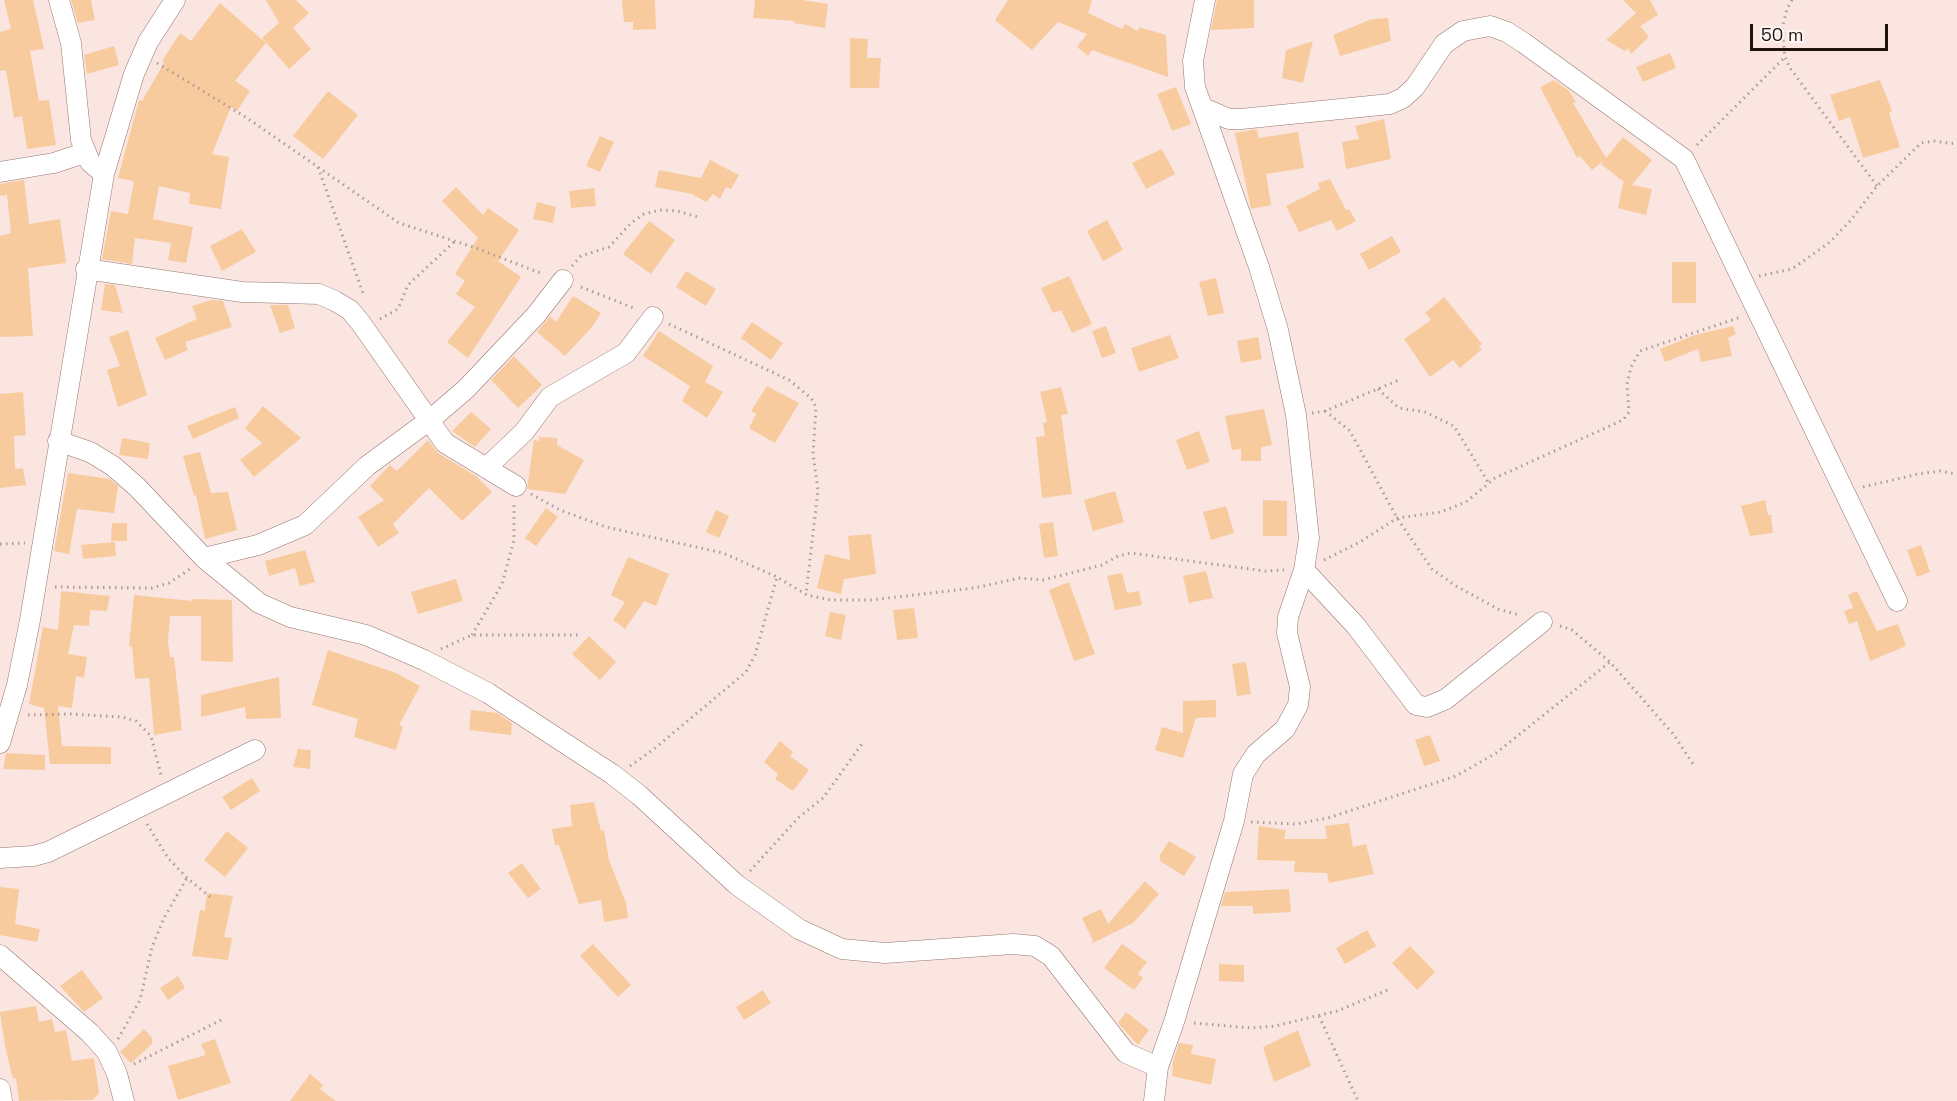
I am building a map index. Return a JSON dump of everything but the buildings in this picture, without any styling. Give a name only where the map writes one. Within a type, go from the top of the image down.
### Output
[{"type":"street","points":[[59,0],[71,43],[84,153],[104,174]]},
{"type":"street","points":[[0,742],[17,686],[86,269],[104,174],[134,74],[148,42],[175,0]]},
{"type":"street","points":[[1154,1101],[1158,1067],[1174,1022],[1234,821],[1243,774],[1256,754],[1285,729],[1298,705],[1300,687],[1287,633],[1287,617],[1304,570],[1309,538],[1296,415],[1275,319],[1192,75],[1205,0]]},
{"type":"street","points":[[1203,108],[1229,118],[1241,119],[1390,104],[1403,98],[1415,87],[1444,44],[1463,31],[1490,26],[1516,38],[1684,159],[1897,601]]},
{"type":"street","points":[[0,172],[54,163],[84,153]]},
{"type":"street","points":[[86,269],[242,292],[319,294],[350,310],[364,313],[445,443],[516,486]]},
{"type":"street","points":[[204,558],[275,539],[305,525],[367,466],[431,419],[502,352],[563,280]]},
{"type":"street","points":[[486,468],[524,432],[550,397],[626,353],[653,317]]},
{"type":"street","points":[[58,441],[90,452],[113,466],[137,486],[204,558],[259,603],[290,618],[366,635],[424,660],[488,693],[612,774],[639,795],[737,885],[799,929],[842,949],[885,953],[1013,944],[1035,946],[1051,956],[1126,1053],[1158,1067]]},
{"type":"street","points":[[1304,570],[1356,626],[1416,705],[1426,708],[1446,699],[1542,622]]},
{"type":"street","points":[[0,858],[33,856],[48,852],[255,750]]},
{"type":"street","points":[[0,955],[90,1033],[107,1052],[117,1074],[123,1101]]},
{"type":"street","points":[[0,1089],[2,1101]]},
{"type":"path","points":[[1792,0],[1782,29],[1785,57],[1790,68],[1877,186]]},
{"type":"path","points":[[1684,159],[1785,57]]},
{"type":"path","points":[[1742,278],[1779,273],[1808,259],[1830,242],[1851,220],[1877,186],[1921,143],[1934,141],[1957,144]]},
{"type":"path","points":[[317,166],[364,313],[383,318],[398,309],[408,285],[454,242]]},
{"type":"path","points":[[563,280],[581,256],[609,248],[631,223],[644,214],[660,210],[677,211],[701,218]]},
{"type":"path","points":[[472,635],[502,584],[513,540],[516,486],[560,510],[606,527],[723,553],[777,577],[807,595],[850,601],[974,588],[1020,578],[1043,580],[1102,565],[1118,556],[1130,553],[1265,571],[1304,570],[1360,542],[1397,518],[1441,512],[1466,502],[1488,482],[1627,417],[1629,376],[1635,357],[1645,348],[1758,312]]},
{"type":"path","points":[[1296,415],[1325,411],[1399,380]]},
{"type":"path","points":[[1378,389],[1399,408],[1438,416],[1454,426],[1488,482]]},
{"type":"path","points":[[1325,411],[1350,431],[1397,518]]},
{"type":"path","points":[[1844,492],[1918,474],[1940,471],[1957,474]]},
{"type":"path","points":[[0,544],[42,542]]},
{"type":"path","points":[[35,586],[152,588],[176,579],[204,558]]},
{"type":"path","points":[[612,774],[634,764],[654,749],[746,672],[755,656],[777,577]]},
{"type":"path","points":[[424,660],[448,644],[472,635],[580,635]]},
{"type":"path","points":[[1234,821],[1296,824],[1328,818],[1456,776],[1496,753],[1610,662]]},
{"type":"path","points":[[8,716],[70,714],[122,717],[136,721],[151,736],[166,793]]},
{"type":"path","points":[[737,885],[798,818],[823,798],[864,741]]},
{"type":"path","points":[[138,806],[168,858],[187,878],[213,899]]},
{"type":"path","points":[[107,1052],[132,1019],[140,1000],[152,947],[164,918],[187,878]]},
{"type":"path","points":[[1174,1022],[1251,1028],[1319,1016],[1390,989]]},
{"type":"path","points":[[1319,1016],[1358,1101]]},
{"type":"path","points":[[117,1074],[157,1050],[223,1019]]}]
